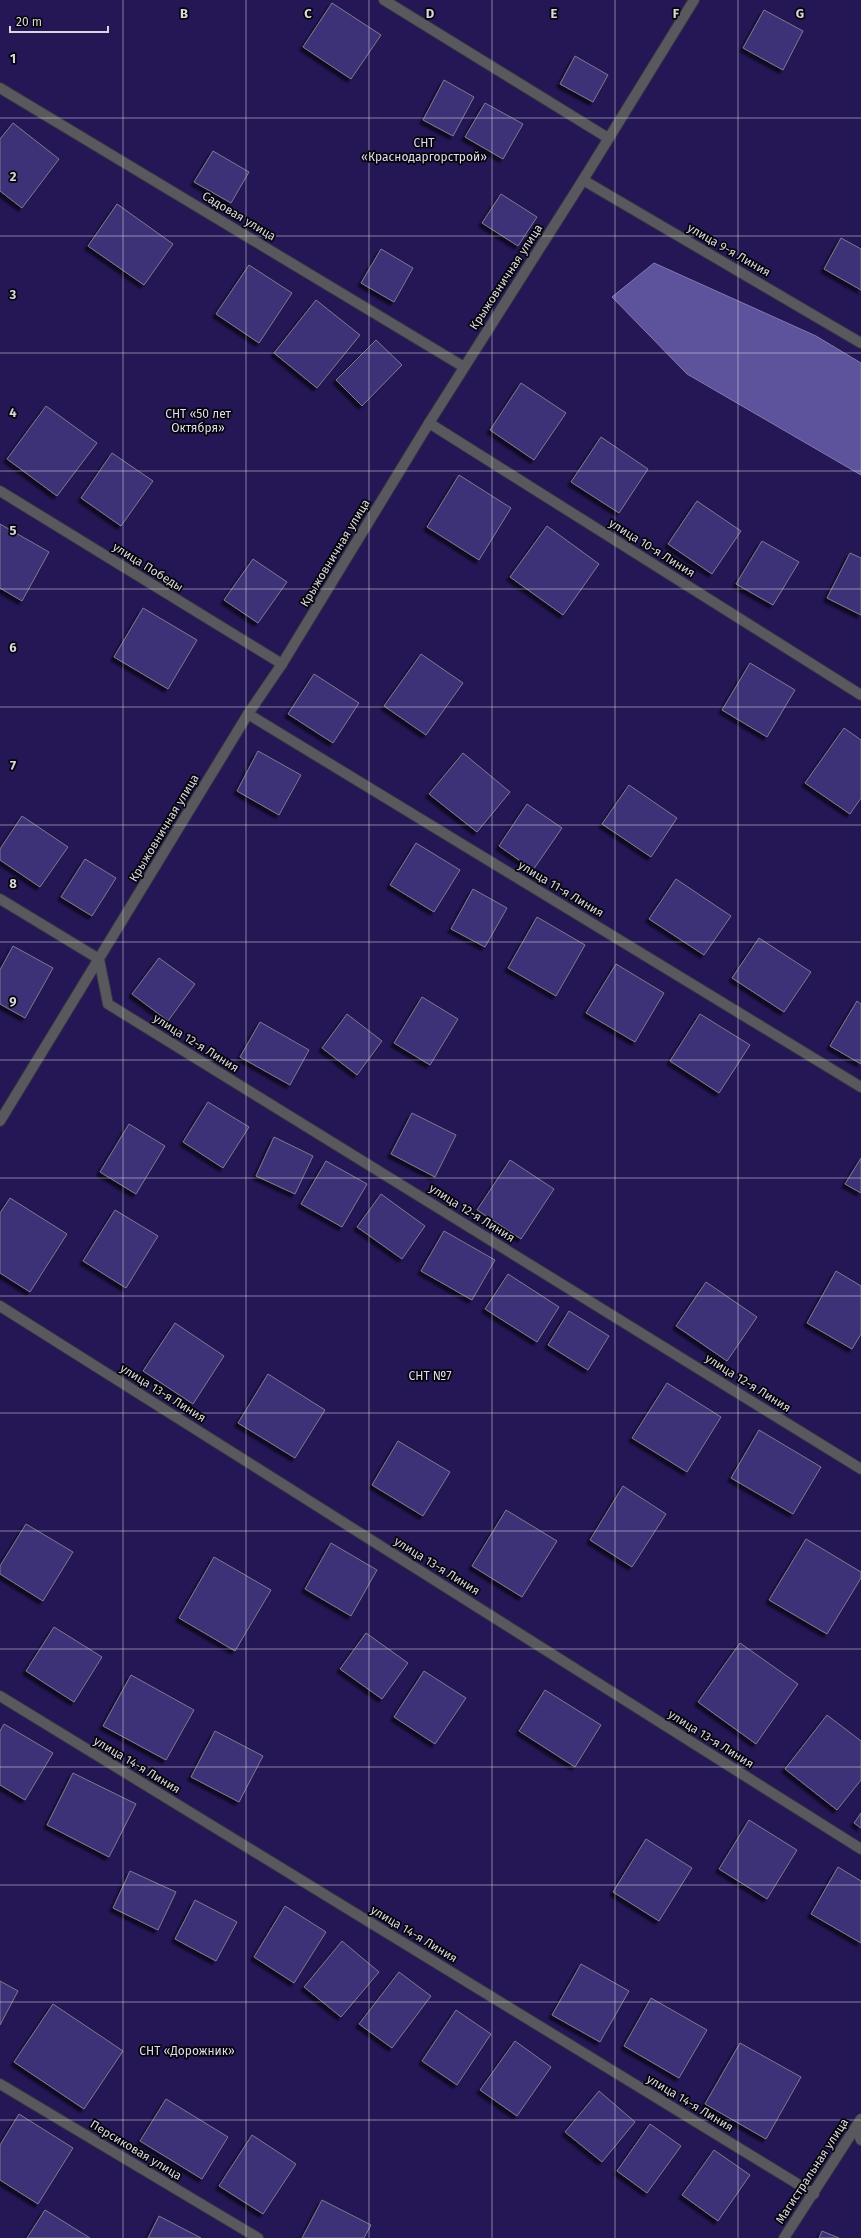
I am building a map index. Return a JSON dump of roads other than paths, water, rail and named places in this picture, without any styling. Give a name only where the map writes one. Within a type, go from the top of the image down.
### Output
[{"type":"street","points":[[384,0],[608,138]]},
{"type":"street","name":"Крыжовничная улица","points":[[0,1120],[248,714],[282,664],[429,423],[583,180],[694,0]]},
{"type":"street","name":"Садовая улица","points":[[0,88],[464,367]]},
{"type":"street","name":"улица 9-я Линия","points":[[583,180],[861,343]]},
{"type":"street","name":"улица 10-я Линия","points":[[429,423],[861,695]]},
{"type":"street","name":"улица Победы","points":[[0,491],[282,664]]},
{"type":"street","name":"улица 11-я Линия","points":[[248,714],[861,1087]]},
{"type":"street","points":[[0,899],[99,959]]},
{"type":"street","name":"улица 12-я Линия","points":[[99,959],[108,1004],[861,1468]]},
{"type":"street","name":"улица 13-я Линия","points":[[0,1306],[861,1849]]},
{"type":"street","name":"улица 14-я Линия","points":[[0,1696],[814,2194]]},
{"type":"street","name":"Персиковая улица","points":[[0,2084],[258,2238]]},
{"type":"street","points":[[859,2125],[861,2140]]},
{"type":"street","name":"Магистральная улица","points":[[784,2238],[859,2125]]},
{"type":"park label","name":"СНТ «Краснодаргорстрой»","points":[[424,150]]},
{"type":"park label","name":"СНТ «50 лет Октября»","points":[[198,421]]},
{"type":"park label","name":"СНТ №7","points":[[430,1376]]},
{"type":"park label","name":"СНТ «Дорожник»","points":[[187,2051]]}]
